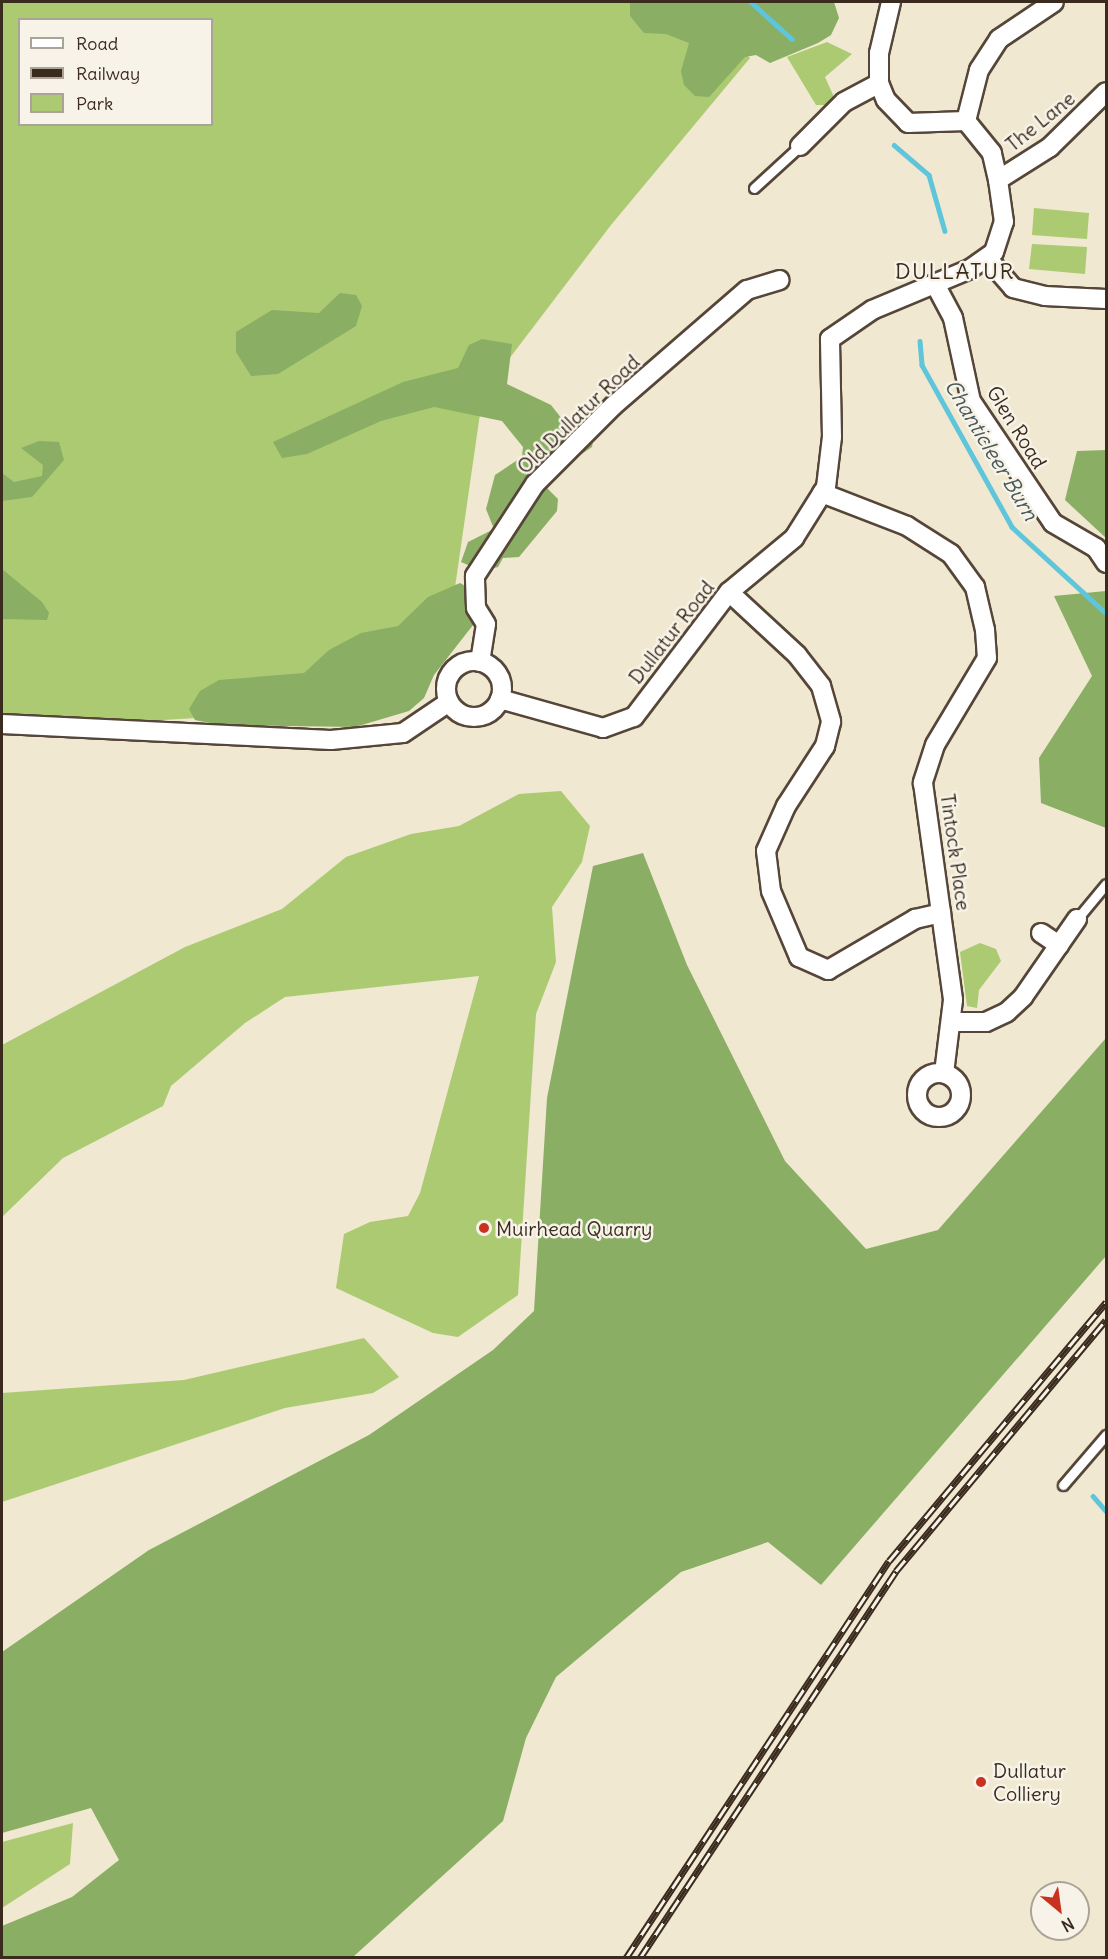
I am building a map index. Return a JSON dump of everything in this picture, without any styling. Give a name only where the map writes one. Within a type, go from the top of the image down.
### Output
[{"type":"street","points":[[891,2],[879,83],[886,100],[909,123],[966,121]]},
{"type":"street","points":[[966,121],[979,70],[999,39],[1054,2]]},
{"type":"street","points":[[800,146],[844,102],[879,83]]},
{"type":"street","name":"The Lane","points":[[998,180],[1050,147],[1107,92]]},
{"type":"street","points":[[935,284],[988,259],[1004,222],[992,153],[966,121]]},
{"type":"street","points":[[988,259],[1013,288],[1045,296],[1107,299]]},
{"type":"street","name":"Old Dullatur Road","points":[[480,662],[486,624],[476,608],[475,576],[535,484],[613,406],[747,291],[779,280]]},
{"type":"street","name":"Dullatur Road","points":[[500,699],[603,728],[634,717],[729,592],[794,538],[822,493],[832,437],[830,339],[872,310],[935,284]]},
{"type":"street","name":"Glen Road","points":[[935,284],[953,318],[971,401],[1053,523],[1096,548],[1107,563]]},
{"type":"street","name":"Tintock Place","points":[[822,493],[907,526],[951,554],[975,587],[987,658],[935,745],[923,783],[954,1022],[944,1073]]},
{"type":"street","points":[[729,592],[797,655],[821,686],[831,722],[825,746],[786,806],[766,851],[771,891],[799,957],[828,970],[915,919],[941,913]]},
{"type":"street","points":[[467,662],[480,662],[500,677],[500,699],[481,716],[465,716],[449,702],[450,674],[467,662]]},
{"type":"street","points":[[2,724],[331,740],[403,733],[449,702]]},
{"type":"street","points":[[954,1022],[986,1023],[1007,1012],[1077,919]]},
{"type":"street","points":[[1041,933],[1059,945]]},
{"type":"lane","points":[[754,188],[800,146]]},
{"type":"lane","points":[[1077,919],[1106,884]]},
{"type":"lane","points":[[1063,1485],[1107,1435]]},
{"type":"green space","points":[[2,2],[687,2],[750,58],[611,225],[483,393],[448,636],[381,707],[146,721],[2,716]]},
{"type":"green space","points":[[630,2],[834,2],[839,18],[831,35],[818,43],[770,63],[756,55],[745,57],[709,97],[695,96],[684,85],[681,71],[689,43],[666,34],[644,33],[630,16]]},
{"type":"green space","points":[[827,42],[852,54],[825,77],[834,97],[827,105],[816,105],[787,57]]},
{"type":"green space","points":[[1034,208],[1089,213],[1087,239],[1032,235]]},
{"type":"green space","points":[[1032,244],[1087,247],[1085,274],[1029,269]]},
{"type":"green space","points":[[340,293],[356,295],[362,306],[356,326],[278,374],[251,376],[236,352],[236,332],[272,310],[319,313]]},
{"type":"green space","points":[[482,339],[512,344],[507,384],[551,405],[566,424],[578,427],[591,416],[597,417],[592,447],[552,474],[546,487],[558,499],[557,511],[519,557],[503,558],[498,567],[482,571],[461,562],[468,542],[494,529],[486,509],[495,475],[522,457],[523,447],[502,421],[434,407],[381,421],[307,454],[282,458],[273,442],[403,382],[458,368],[469,345]]},
{"type":"green space","points":[[39,441],[59,442],[64,460],[32,497],[2,501],[2,473],[14,482],[42,476],[43,465],[21,448]]},
{"type":"green space","points":[[1106,450],[1106,538],[1065,500],[1077,451]]},
{"type":"green space","points":[[2,569],[42,602],[49,613],[47,620],[2,619]]},
{"type":"green space","points":[[460,583],[481,595],[487,619],[473,625],[434,675],[424,698],[409,711],[355,727],[220,725],[195,720],[189,709],[200,691],[219,680],[304,673],[329,650],[361,633],[398,626],[428,597]]},
{"type":"green space","points":[[1106,591],[1106,828],[1041,803],[1039,758],[1092,676],[1054,596]]},
{"type":"green space","points":[[561,791],[590,826],[582,862],[552,907],[556,962],[536,1014],[518,1295],[458,1337],[433,1333],[336,1288],[344,1234],[370,1222],[408,1216],[420,1193],[479,976],[285,997],[245,1023],[171,1086],[163,1106],[63,1158],[2,1217],[2,1045],[185,947],[282,909],[346,857],[411,834],[459,826],[519,794]]},
{"type":"green space","points":[[643,853],[687,965],[785,1161],[866,1249],[938,1230],[1106,1038],[1106,1256],[821,1585],[768,1542],[681,1572],[556,1677],[526,1738],[503,1821],[353,1957],[2,1957],[2,1926],[72,1897],[119,1860],[91,1808],[2,1833],[2,1652],[149,1550],[369,1435],[493,1350],[534,1311],[547,1098],[593,866]]},
{"type":"green space","points":[[980,943],[996,949],[1001,961],[979,990],[977,1008],[967,1006],[960,952]]},
{"type":"green space","points":[[364,1338],[399,1377],[373,1393],[285,1408],[2,1502],[2,1393],[184,1380]]},
{"type":"green space","points":[[73,1823],[70,1864],[2,1908],[2,1842]]},
{"type":"waterway","name":"Chanticleer Burn","points":[[751,2],[792,39]]},
{"type":"waterway","name":"Chanticleer Burn","points":[[894,145],[929,175],[945,231]]},
{"type":"waterway","name":"Chanticleer Burn","points":[[920,341],[922,365],[1012,527],[1106,613]]},
{"type":"waterway","name":"Chanticleer Burn","points":[[1093,1496],[1106,1511]]},
{"type":"railway","points":[[626,1958],[889,1561],[1106,1302]]},
{"type":"railway","points":[[640,1958],[896,1571],[1106,1320]]},
{"type":"place","name":"Muirhead Quarry","points":[[484,1228]]},
{"type":"place","name":"Dullatur Colliery","points":[[981,1782]]},
{"type":"district","name":"DULLATUR","points":[[955,272]]}]
